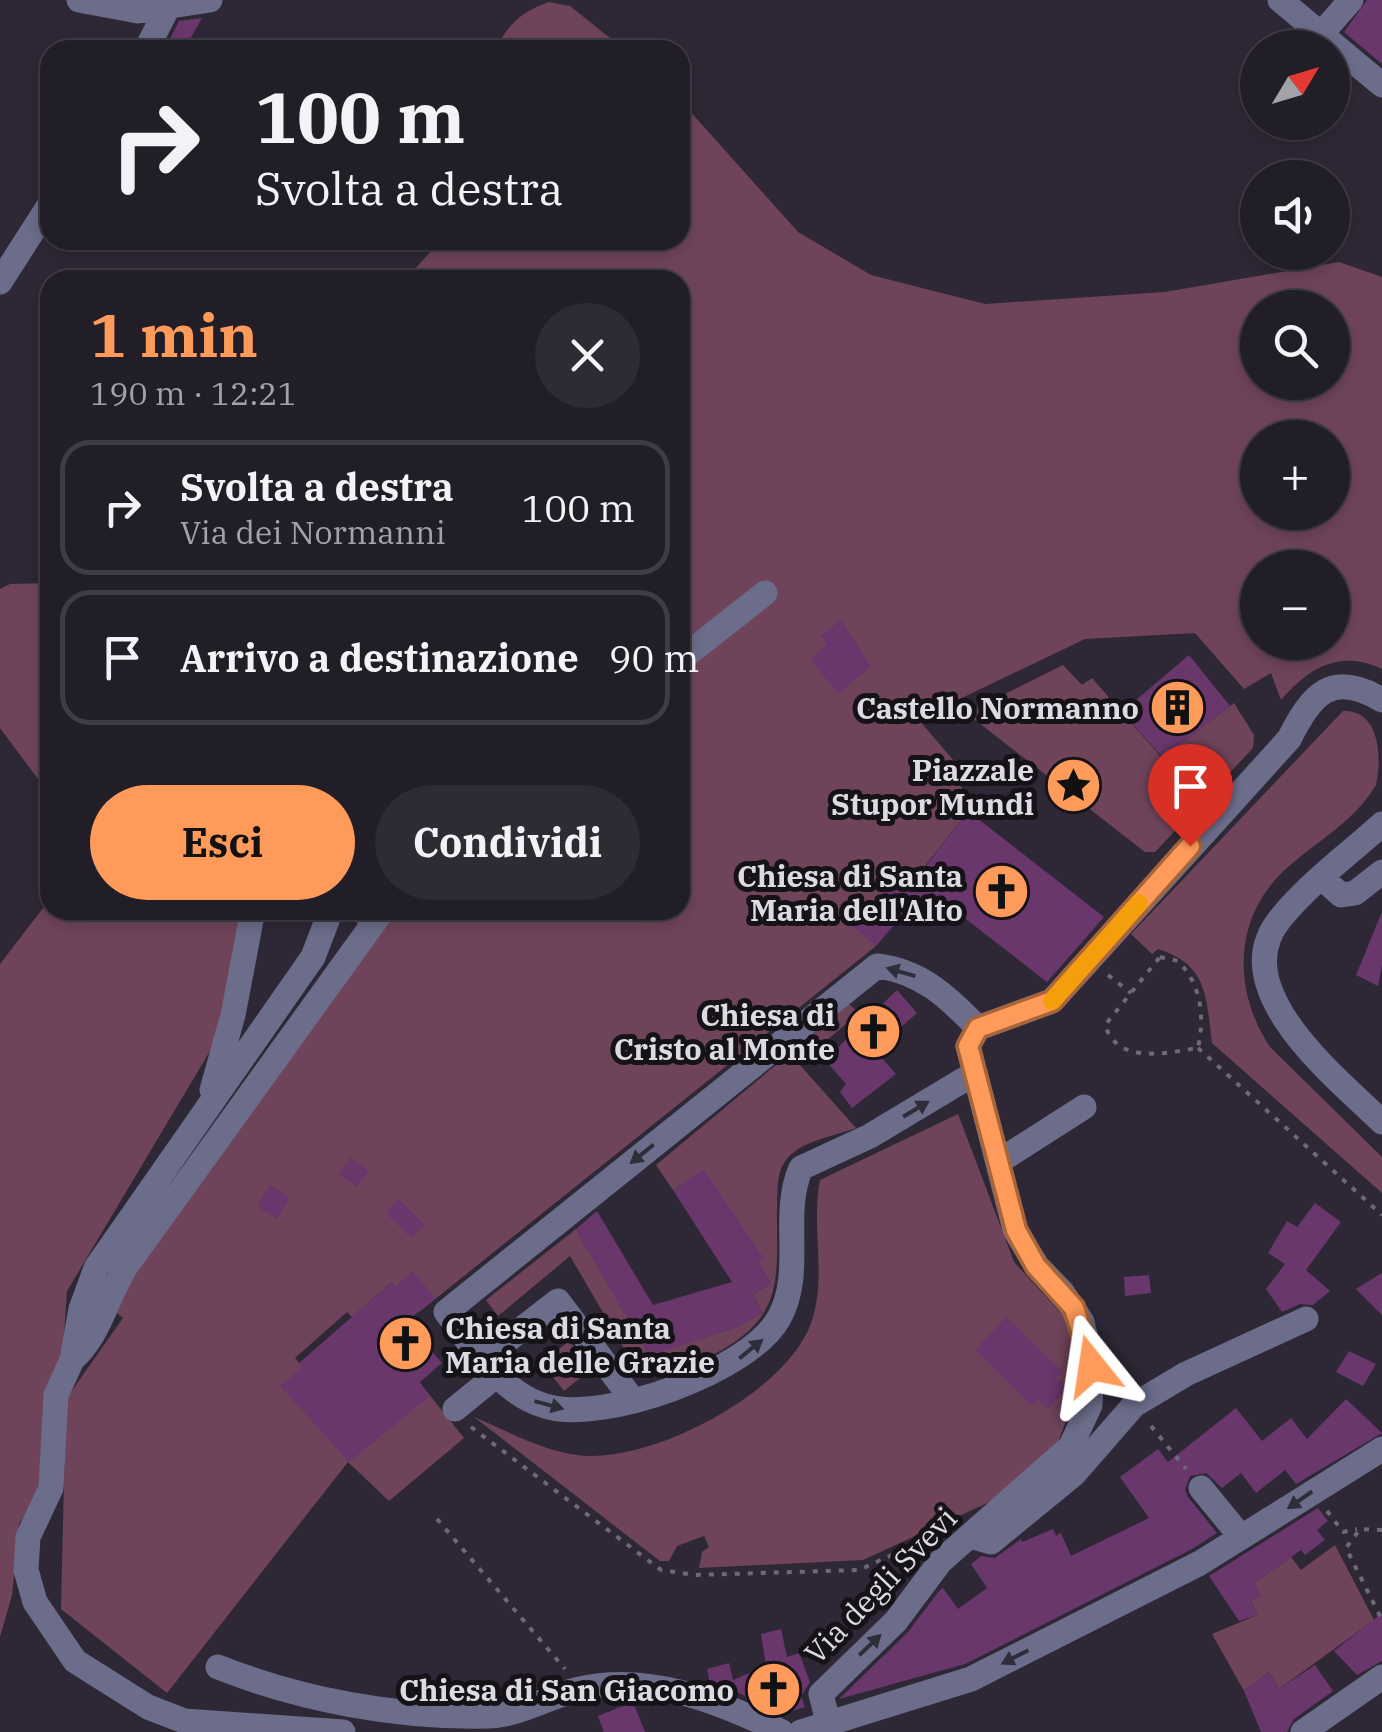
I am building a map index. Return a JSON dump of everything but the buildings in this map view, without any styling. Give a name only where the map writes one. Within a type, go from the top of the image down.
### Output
[{"type":"street","points":[[79,0],[118,10],[167,9],[210,0]]},
{"type":"street","points":[[1280,0],[1316,30]]},
{"type":"street","points":[[1325,30],[1351,0]]},
{"type":"street","points":[[151,40],[167,9]]},
{"type":"street","points":[[1350,58],[1382,85]]},
{"type":"street","points":[[0,282],[40,220]]},
{"type":"street","points":[[690,652],[765,593]]},
{"type":"street","points":[[975,1073],[870,1136],[805,1164],[792,1195],[791,1273],[780,1317],[764,1338],[738,1359],[699,1378],[590,1411],[542,1406],[490,1367],[446,1312],[869,971],[892,968],[918,977],[946,996],[978,1028],[1052,1001],[1289,739],[1312,700],[1339,686],[1363,689],[1382,700]]},
{"type":"street","points":[[1382,824],[1280,920],[1271,935],[1267,956],[1272,994],[1289,1028],[1382,1122]]},
{"type":"street","points":[[1324,879],[1341,895],[1355,893],[1382,872]]},
{"type":"street","points":[[206,1110],[233,1015],[251,920]]},
{"type":"street","points":[[328,920],[312,958],[96,1268],[80,1310],[72,1360],[56,1395],[51,1488],[28,1537],[26,1570],[35,1602],[75,1661],[104,1684],[184,1721],[343,1732]]},
{"type":"street","points":[[72,1360],[92,1342],[108,1294],[127,1265],[376,920]]},
{"type":"street","name":"Via degli Svevi","points":[[828,1722],[822,1694],[896,1620],[940,1562],[1071,1446],[1083,1425],[1092,1388],[1089,1343],[1082,1322],[1020,1239],[968,1046],[978,1028]]},
{"type":"street","points":[[998,1162],[1084,1108]]},
{"type":"street","points":[[455,1409],[490,1367],[558,1300],[632,1399]]},
{"type":"street","points":[[970,1536],[991,1542],[1005,1531],[1074,1474],[1134,1405],[1186,1374],[1236,1355],[1306,1318]]},
{"type":"street","points":[[801,1732],[971,1679],[1200,1563],[1382,1448]]},
{"type":"street","points":[[1201,1488],[1241,1537]]},
{"type":"street","points":[[218,1667],[262,1685],[360,1706],[492,1716]]},
{"type":"street","points":[[1302,1732],[1382,1677]]},
{"type":"street","points":[[438,1732],[578,1690],[639,1682],[782,1732]]},
{"type":"path","points":[[1198,1048],[1202,1031],[1197,986],[1178,960],[1160,958],[1105,1025],[1113,1043],[1146,1054],[1198,1048],[1382,1215]]},
{"type":"path","points":[[1109,976],[1130,994]]},
{"type":"path","points":[[1134,1405],[1201,1488]]},
{"type":"path","points":[[455,1409],[472,1428],[662,1570],[695,1574],[858,1570],[940,1533],[970,1536]]},
{"type":"path","points":[[437,1519],[558,1659],[578,1690]]},
{"type":"path","points":[[1360,1529],[1346,1548],[1382,1620]]},
{"type":"path","points":[[1343,1532],[1382,1530]]},
{"type":"shaded area","points":[[549,2],[570,6],[612,40],[501,40],[531,10]]},
{"type":"shaded area","points":[[690,111],[798,232],[871,275],[985,304],[1165,292],[1293,270],[1350,270],[1350,266],[1382,277],[1382,669],[1352,661],[1326,665],[1303,679],[1281,700],[1271,673],[1244,689],[1195,633],[1085,639],[918,719],[954,761],[968,811],[915,879],[902,871],[854,926],[876,946],[419,1312],[392,1282],[352,1317],[347,1312],[295,1358],[354,1425],[420,1383],[464,1438],[389,1501],[348,1462],[167,1693],[61,1609],[66,1399],[123,1318],[113,1310],[359,925],[353,920],[690,920],[690,270],[414,270],[432,250],[690,250]]},
{"type":"shaded area","points":[[40,583],[40,782],[0,728],[0,589],[10,584]]},
{"type":"shaded area","points":[[1063,665],[1082,685],[1092,678],[1162,758],[1234,703],[1254,735],[1253,748],[1155,852],[1145,852],[974,719],[977,708]]},
{"type":"shaded area","points":[[1343,711],[1365,718],[1376,737],[1376,785],[1346,820],[1269,887],[1248,931],[1244,978],[1249,1002],[1270,1047],[1382,1157],[1382,1193],[1212,1043],[1201,984],[1187,964],[1158,949],[1152,954],[1131,934]]},
{"type":"shaded area","points":[[40,912],[40,920],[240,920],[222,1016],[210,1051],[67,1291],[62,1366],[38,1496],[19,1524],[12,1595],[0,1637],[0,964]]},
{"type":"shaded area","points":[[849,1004],[859,1013],[799,1064],[856,1128],[808,1144],[792,1153],[783,1165],[778,1188],[773,1290],[767,1306],[757,1322],[742,1337],[691,1365],[639,1374],[570,1256],[498,1316],[486,1300],[576,1229],[649,1355],[737,1327],[762,1313],[753,1294],[771,1283],[758,1262],[763,1258],[704,1170],[673,1190],[656,1165]]},
{"type":"shaded area","points":[[958,1114],[1014,1262],[1070,1323],[1077,1389],[1059,1440],[996,1499],[863,1560],[699,1568],[702,1552],[709,1547],[704,1536],[677,1546],[669,1561],[660,1561],[474,1417],[545,1447],[590,1456],[619,1454],[652,1445],[721,1414],[780,1369],[801,1344],[813,1317],[818,1283],[820,1180]]},
{"type":"shaded area","points":[[569,1341],[591,1369],[564,1391],[542,1363]]},
{"type":"shaded area","points":[[1335,1545],[1374,1620],[1279,1689],[1269,1672],[1244,1691],[1212,1634],[1257,1615],[1251,1600],[1261,1596],[1254,1583],[1291,1557],[1301,1570]]},
{"type":"slow traffic","points":[[1052,1001],[1139,903]]},
{"type":"place","name":"Castello Normanno","points":[[1178,707]]},
{"type":"place","name":"Piazzale Stupor Mundi","points":[[1073,786]]},
{"type":"place","name":"Chiesa di Santa Maria dell'Alto","points":[[1002,892]]},
{"type":"place","name":"Chiesa di Cristo al Monte","points":[[874,1031]]},
{"type":"place","name":"Chiesa di Santa Maria delle Grazie","points":[[406,1344]]},
{"type":"place","name":"Chiesa di San Giacomo","points":[[773,1689]]},
{"type":"route","points":[[1092,1366],[1082,1322],[1062,1292],[1036,1266],[1016,1230],[968,1046],[978,1028],[1026,1007],[1052,1001],[1190,846]]}]
